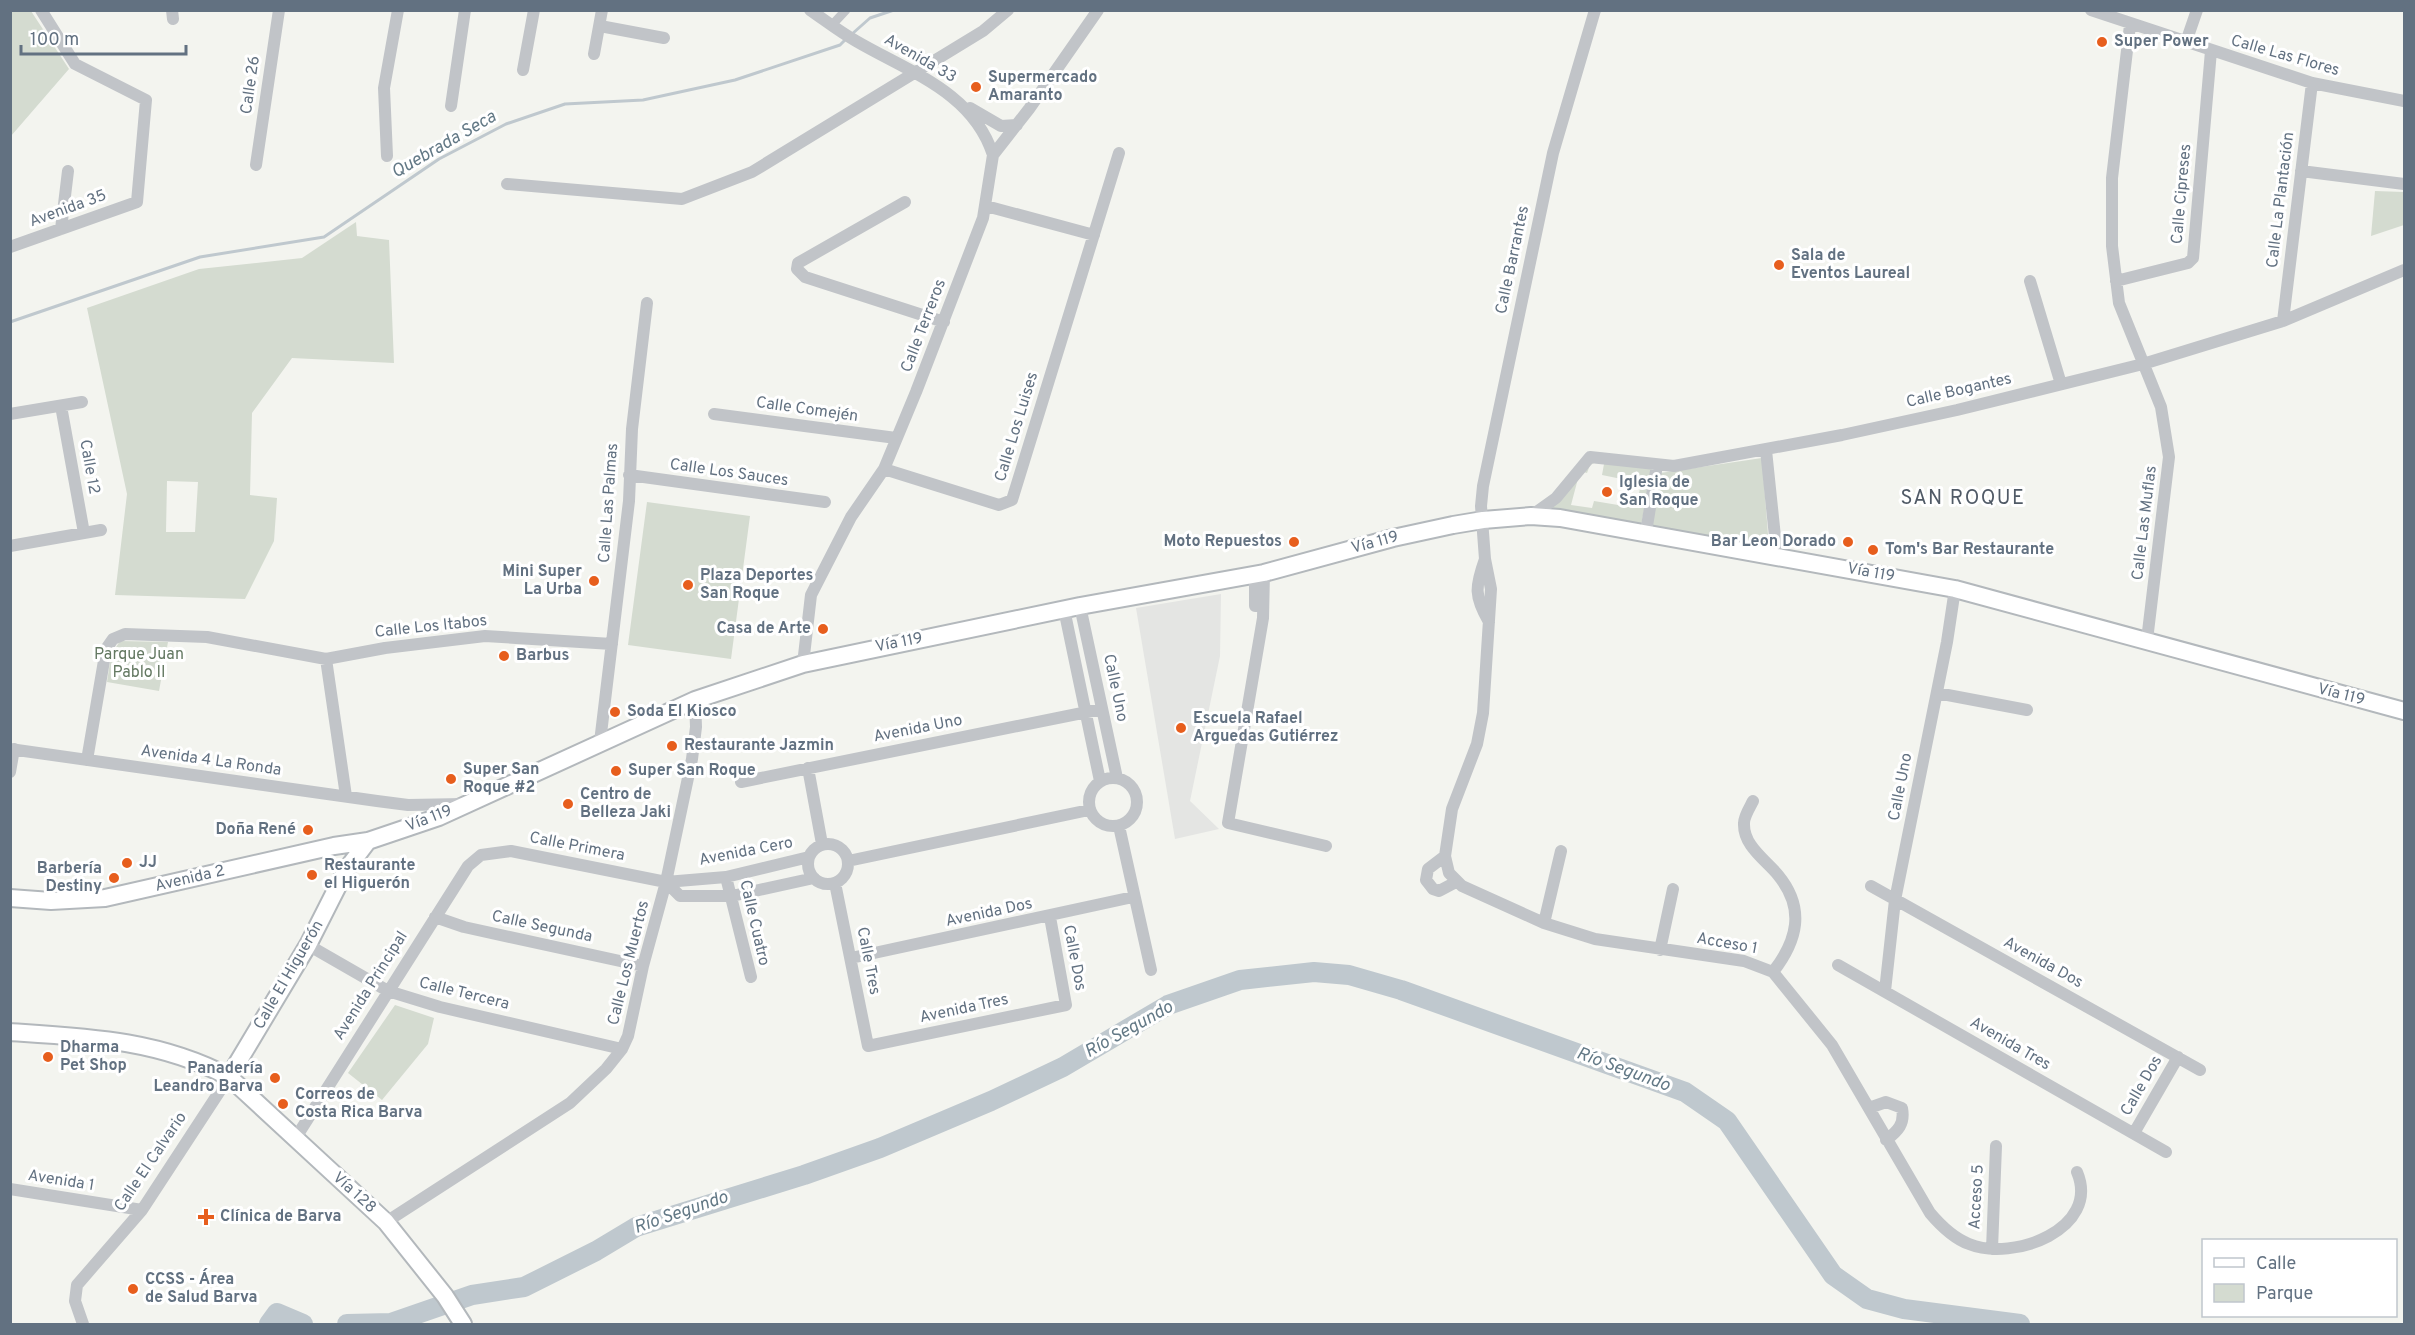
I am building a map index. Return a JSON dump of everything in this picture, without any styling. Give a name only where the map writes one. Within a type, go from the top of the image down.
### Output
[{"type":"main road","name":"Vía 119","points":[[368,841],[415,826],[695,700],[803,664],[1072,607],[1259,574],[1393,538],[1483,519],[1531,516],[1646,532],[1955,589],[2147,640],[2268,676],[2404,711]]},
{"type":"main road","name":"Avenida 2","points":[[10,898],[51,901],[105,898],[334,846],[368,841]]},
{"type":"main road","name":"Calle El Higuerón","points":[[229,1077],[308,945],[346,870],[368,841]]},
{"type":"main road","points":[[334,846],[347,852],[349,858],[346,870]]},
{"type":"main road","name":"Vía 128","points":[[10,1032],[106,1040],[171,1052],[199,1062],[229,1077],[386,1222],[445,1296],[460,1322]]},
{"type":"street","name":"Avenida 35","points":[[10,247],[137,202],[146,100],[75,64],[41,10]]},
{"type":"street","name":"Calle 26","points":[[256,165],[279,10]]},
{"type":"street","points":[[387,156],[384,88],[398,10]]},
{"type":"street","points":[[451,106],[465,10]]},
{"type":"street","points":[[523,70],[534,10]]},
{"type":"street","points":[[594,54],[602,10]]},
{"type":"street","name":"Avenida 33","points":[[810,10],[856,41],[934,82],[959,102],[976,120],[988,140],[993,155]]},
{"type":"street","points":[[832,25],[846,10]]},
{"type":"street","points":[[507,184],[682,199],[752,172],[983,31],[1002,18],[1008,10]]},
{"type":"street","points":[[993,155],[1017,125],[1098,10]]},
{"type":"street","name":"Calle Barrantes","points":[[1483,519],[1483,486],[1553,153],[1595,10]]},
{"type":"street","name":"Calle Las Flores","points":[[2091,10],[2130,25],[2312,84],[2404,101]]},
{"type":"street","points":[[2186,42],[2197,10]]},
{"type":"street","name":"Calle Las Muflas","points":[[2130,25],[2112,178],[2116,281],[2125,323],[2161,407],[2169,457],[2147,640]]},
{"type":"street","points":[[600,26],[664,38]]},
{"type":"street","name":"Calle Cipreses","points":[[2116,281],[2188,263],[2193,258],[2211,51]]},
{"type":"street","name":"Calle La Plantación","points":[[2283,321],[2312,84]]},
{"type":"street","points":[[959,102],[1001,126],[1017,125]]},
{"type":"street","name":"Calle Los Luises","points":[[884,469],[999,505],[1012,500],[1119,153]]},
{"type":"street","name":"Calle Terreros","points":[[803,664],[811,595],[851,517],[884,469],[944,322],[986,206],[993,155]]},
{"type":"street","points":[[61,229],[68,171]]},
{"type":"street","points":[[2301,171],[2404,184]]},
{"type":"street","points":[[905,202],[798,262],[797,269],[805,277],[944,322]]},
{"type":"street","points":[[986,206],[1094,235]]},
{"type":"street","name":"Calle Bogantes","points":[[1531,516],[1556,498],[1590,457],[1674,466],[1766,450],[1957,410],[2143,364],[2283,321],[2404,270]]},
{"type":"street","points":[[2030,281],[2061,384]]},
{"type":"street","name":"Calle Las Palmas","points":[[600,742],[629,501],[629,476],[647,303]]},
{"type":"street","points":[[10,414],[82,402]]},
{"type":"street","name":"Calle 12","points":[[61,406],[84,533]]},
{"type":"street","name":"Calle Comején","points":[[714,414],[896,438]]},
{"type":"street","points":[[1766,450],[1777,556]]},
{"type":"street","points":[[1646,532],[1657,465]]},
{"type":"street","name":"Calle Los Sauces","points":[[629,476],[825,502]]},
{"type":"street","points":[[1445,856],[1428,869],[1426,880],[1433,889],[1439,891],[1456,882],[1449,873],[1445,856],[1452,809],[1478,744],[1483,713],[1491,590],[1485,559],[1483,519]]},
{"type":"street","points":[[10,546],[101,530]]},
{"type":"street","points":[[1259,574],[1255,618],[1259,631],[1228,824],[1326,846]]},
{"type":"street","name":"Calle Uno","points":[[1885,992],[1895,900],[1937,693],[1955,589]]},
{"type":"street","name":"Calle Uno","points":[[1072,607],[1102,709],[1117,778]]},
{"type":"street","name":"Calle Uno","points":[[1072,607],[1086,712],[1100,781]]},
{"type":"street","name":"Calle Los Itabos","points":[[87,760],[106,649],[113,639],[124,634],[207,638],[326,658],[385,648],[485,636],[612,644]]},
{"type":"street","points":[[326,658],[346,796]]},
{"type":"street","points":[[1937,693],[2027,710]]},
{"type":"street","name":"Calle Los Muertos","points":[[386,1222],[570,1103],[606,1069],[622,1049],[628,1036],[643,966],[666,882],[692,759],[696,727],[695,700]]},
{"type":"street","name":"Avenida Uno","points":[[741,782],[1102,709]]},
{"type":"street","points":[[10,772],[12,749]]},
{"type":"street","name":"Avenida 4 La Ronda","points":[[12,749],[408,804],[466,804]]},
{"type":"street","points":[[808,768],[822,844]]},
{"type":"street","points":[[1117,778],[1130,784],[1137,797],[1136,812],[1119,826],[1098,822],[1089,810],[1090,794],[1100,781],[1117,778]]},
{"type":"street","points":[[1752,801],[1744,822],[1750,845],[1788,891],[1795,916],[1795,935],[1773,972]]},
{"type":"street","points":[[408,804],[415,811],[415,826]]},
{"type":"street","points":[[848,861],[1089,810]]},
{"type":"street","points":[[1119,826],[1151,970]]},
{"type":"street","points":[[829,843],[842,848],[848,861],[846,874],[835,883],[824,883],[814,878],[808,868],[808,857],[822,844],[829,843]]},
{"type":"street","name":"Calle Primera","points":[[482,855],[511,851],[666,882]]},
{"type":"street","points":[[1544,922],[1561,852]]},
{"type":"street","name":"Avenida Principal","points":[[295,1139],[468,866],[482,855]]},
{"type":"street","name":"Avenida Cero","points":[[666,882],[726,877],[808,857]]},
{"type":"street","name":"Calle Cuatro","points":[[726,877],[751,977]]},
{"type":"street","points":[[666,882],[680,896],[732,896],[814,878]]},
{"type":"street","name":"Acceso 1","points":[[1456,882],[1544,922],[1595,939],[1744,961],[1773,972],[1832,1045],[1930,1213],[1941,1226],[1970,1245],[1992,1249],[2020,1248],[2060,1229],[2074,1214],[2081,1199],[2082,1185],[2077,1172]]},
{"type":"street","name":"Calle Tres","points":[[835,883],[868,1046]]},
{"type":"street","name":"Avenida Dos","points":[[1871,886],[2200,1070]]},
{"type":"street","points":[[1660,950],[1673,889]]},
{"type":"street","name":"Avenida Dos","points":[[851,958],[1050,917],[1133,897]]},
{"type":"street","name":"Calle Segunda","points":[[435,917],[464,927],[643,966]]},
{"type":"street","name":"Calle Dos","points":[[1050,917],[1066,1005]]},
{"type":"street","name":"Calle Tercera","points":[[308,945],[388,991],[440,1007],[622,1049]]},
{"type":"street","name":"Avenida Tres","points":[[1838,965],[2166,1152]]},
{"type":"street","name":"Avenida Tres","points":[[868,1046],[1066,1005]]},
{"type":"street","name":"Calle Dos","points":[[2134,1133],[2178,1057]]},
{"type":"street","name":"Calle El Calvario","points":[[83,1324],[75,1301],[77,1285],[142,1210],[229,1077]]},
{"type":"street","points":[[1869,1108],[1886,1102],[1902,1108],[1904,1118],[1900,1127],[1886,1140]]},
{"type":"street","name":"Acceso 5","points":[[1992,1249],[1996,1146]]},
{"type":"street","name":"Avenida 1","points":[[10,1189],[142,1210]]},
{"type":"shaded area","name":"Escuela Rafael Arguedas Gutiérrez","points":[[1221,594],[1220,656],[1190,801],[1219,829],[1175,839],[1136,608]]},
{"type":"green space","points":[[11,10],[31,11],[69,69],[11,136]]},
{"type":"green space","points":[[2375,191],[2404,192],[2404,225],[2371,236]]},
{"type":"green space","points":[[356,222],[357,236],[389,240],[394,363],[292,358],[252,413],[250,495],[277,498],[274,541],[245,599],[115,595],[127,494],[87,308],[199,269],[302,258]],"holes":[[[167,481],[198,482],[195,532],[166,532]]]},
{"type":"green space","points":[[1762,458],[1769,547],[1651,526],[1660,473]]},
{"type":"green space","points":[[1597,459],[1652,468],[1641,526],[1551,510],[1570,479],[1590,461]],"holes":[[[1596,462],[1604,464],[1602,475],[1641,483],[1636,508],[1594,501],[1592,508],[1571,505],[1580,471],[1587,473],[1590,465]]]},
{"type":"green space","name":"Plaza Deportes San Roque","points":[[647,502],[750,516],[731,659],[628,645]]},
{"type":"green space","name":"Parque Juan Pablo II","points":[[120,641],[168,642],[159,691],[107,682],[111,655]]},
{"type":"green space","points":[[395,1005],[434,1018],[428,1044],[382,1100],[348,1073]]},
{"type":"waterway","name":"Quebrada Seca","points":[[852,34],[870,18],[894,10]]},
{"type":"waterway","name":"Quebrada Seca","points":[[10,322],[200,257],[324,237],[439,159],[506,124],[565,104],[643,100],[735,80],[840,45],[847,38]]},
{"type":"waterway","name":"Río Segundo","points":[[347,1324],[391,1323],[472,1295],[524,1287],[596,1251],[636,1227],[804,1175],[880,1148],[991,1101],[1063,1067],[1168,1005],[1240,980],[1314,972],[1349,975],[1401,990],[1685,1092],[1727,1121],[1833,1275],[1867,1299],[1904,1309],[2020,1324]]},
{"type":"waterway","name":"Río Segundo","points":[[269,1324],[277,1313],[303,1324]]},
{"type":"place","name":"Super Power","points":[[2102,42]]},
{"type":"place","name":"Supermercado Amaranto","points":[[976,87]]},
{"type":"place","name":"Sala de Eventos Laureal","points":[[1779,265]]},
{"type":"place","name":"Iglesia de San Roque","points":[[1607,492]]},
{"type":"place","name":"Moto Repuestos","points":[[1294,542]]},
{"type":"place","name":"Bar Leon Dorado","points":[[1848,542]]},
{"type":"place","name":"Tom's Bar Restaurante","points":[[1873,550]]},
{"type":"place","name":"Mini Super La Urba","points":[[594,581]]},
{"type":"place","name":"Plaza Deportes San Roque","points":[[688,585]]},
{"type":"place","name":"Casa de Arte","points":[[823,629]]},
{"type":"place","name":"Barbus","points":[[504,656]]},
{"type":"place","name":"Soda El Kiosco","points":[[615,712]]},
{"type":"place","name":"Escuela Rafael Arguedas Gutiérrez","points":[[1181,728]]},
{"type":"place","name":"Restaurante Jazmin","points":[[672,746]]},
{"type":"place","name":"Super San Roque","points":[[616,771]]},
{"type":"place","name":"Super San Roque #2","points":[[451,779]]},
{"type":"place","name":"Centro de Belleza Jaki","points":[[568,804]]},
{"type":"place","name":"Doña René","points":[[308,830]]},
{"type":"place","name":"JJ","points":[[127,863]]},
{"type":"place","name":"Restaurante el Higuerón","points":[[312,875]]},
{"type":"place","name":"Barbería Destiny","points":[[114,878]]},
{"type":"place","name":"Dharma Pet Shop","points":[[48,1057]]},
{"type":"place","name":"Panadería Leandro Barva","points":[[275,1078]]},
{"type":"place","name":"Correos de Costa Rica Barva","points":[[283,1104]]},
{"type":"place","name":"Clínica de Barva","points":[[206,1217]]},
{"type":"place","name":"CCSS - Área de Salud Barva","points":[[133,1289]]},
{"type":"district","name":"SAN ROQUE","points":[[1963,499]]}]
